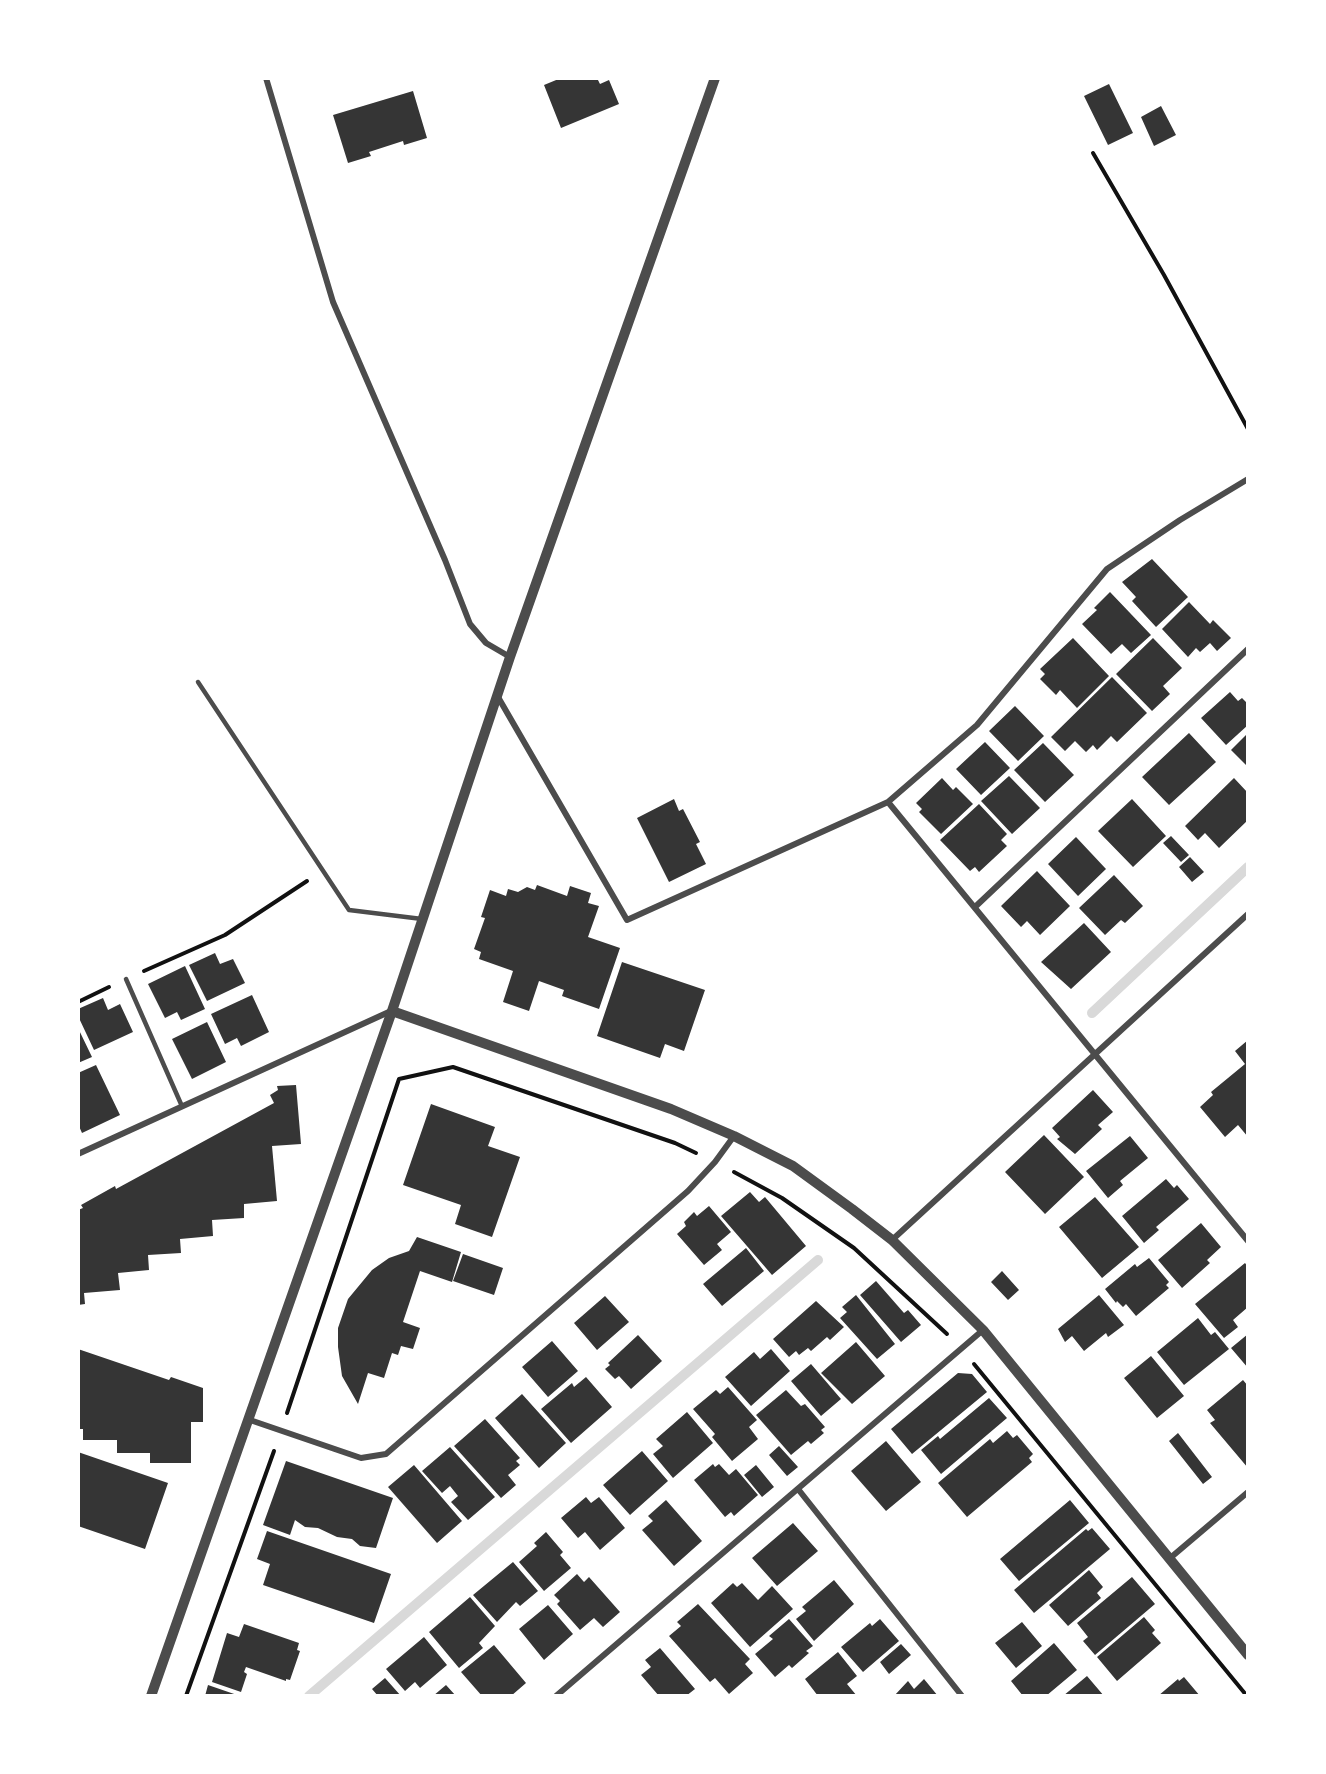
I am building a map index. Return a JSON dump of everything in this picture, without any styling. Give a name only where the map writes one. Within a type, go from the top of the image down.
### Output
[{"type":"street","points":[[266,78],[333,302],[470,624],[486,643],[510,657]]},
{"type":"street","points":[[152,1696],[392,1011],[510,657],[715,78]]},
{"type":"street","points":[[498,696],[627,920],[888,802],[977,725],[1107,569],[1180,519],[1248,479]]},
{"type":"street","points":[[975,907],[1248,649]]},
{"type":"street","points":[[888,802],[1097,1054],[1248,1241]]},
{"type":"street","points":[[892,1240],[1248,914]]},
{"type":"street","points":[[78,1154],[181,1104],[392,1011],[671,1109],[793,1166],[892,1240],[983,1329],[1248,1654]]},
{"type":"street","points":[[250,1420],[361,1458],[386,1454],[688,1191],[734,1137]]},
{"type":"street","points":[[556,1696],[983,1329]]},
{"type":"street","points":[[798,1489],[962,1696]]},
{"type":"street","points":[[1169,1559],[1248,1492]]},
{"type":"lane","points":[[198,682],[349,910],[422,919]]},
{"type":"lane","points":[[126,979],[181,1104]]},
{"type":"path","points":[[1093,153],[1164,275],[1248,429]]},
{"type":"path","points":[[78,1002],[225,935],[323,871]]},
{"type":"path","points":[[186,1696],[281,1432],[399,1079],[453,1067],[675,1143],[782,1198],[854,1248],[962,1348],[1247,1696]]},
{"type":"building","points":[[561,78],[597,78],[600,84],[609,80],[619,104],[561,128],[544,85]]},
{"type":"building","points":[[1109,84],[1133,133],[1108,145],[1084,96]]},
{"type":"building","points":[[413,91],[427,138],[404,145],[403,141],[369,152],[371,156],[348,163],[333,115]]},
{"type":"building","points":[[1161,106],[1176,135],[1154,146],[1141,117]]},
{"type":"building","points":[[1152,559],[1188,597],[1156,627],[1132,601],[1136,597],[1122,582]]},
{"type":"building","points":[[1110,592],[1151,635],[1131,653],[1122,644],[1111,654],[1082,624],[1097,610],[1094,608]]},
{"type":"building","points":[[1189,602],[1210,624],[1213,620],[1231,638],[1217,651],[1210,643],[1200,652],[1196,648],[1188,657],[1162,629]]},
{"type":"building","points":[[1073,638],[1109,676],[1077,708],[1060,690],[1056,695],[1040,679],[1045,674],[1040,669]]},
{"type":"building","points":[[1153,638],[1182,668],[1163,686],[1170,694],[1152,711],[1116,674]]},
{"type":"building","points":[[1112,677],[1147,713],[1117,742],[1111,736],[1097,750],[1093,745],[1086,752],[1075,741],[1065,751],[1051,737]]},
{"type":"building","points":[[1230,692],[1238,701],[1242,698],[1248,704],[1248,725],[1226,745],[1201,718]]},
{"type":"building","points":[[1015,706],[1044,736],[1018,761],[989,731]]},
{"type":"building","points":[[1189,733],[1216,762],[1169,805],[1142,777]]},
{"type":"building","points":[[1248,733],[1248,767],[1231,750]]},
{"type":"building","points":[[985,742],[1010,768],[981,795],[956,769]]},
{"type":"building","points":[[1043,743],[1074,775],[1045,802],[1014,770]]},
{"type":"building","points":[[1009,776],[1040,808],[1012,834],[981,801]]},
{"type":"building","points":[[942,778],[953,790],[956,787],[973,804],[941,834],[919,812],[922,809],[916,803]]},
{"type":"building","points":[[1234,778],[1248,793],[1248,815],[1246,817],[1248,820],[1219,848],[1205,833],[1198,840],[1185,826]]},
{"type":"building","points":[[674,799],[679,811],[683,809],[700,842],[696,844],[706,864],[669,882],[637,818]]},
{"type":"building","points":[[1132,799],[1166,836],[1133,867],[1098,831]]},
{"type":"building","points":[[979,804],[1007,834],[1001,840],[1007,846],[979,872],[975,867],[970,871],[940,840]]},
{"type":"building","points":[[1171,836],[1189,855],[1181,862],[1163,843]]},
{"type":"building","points":[[1076,837],[1106,869],[1078,896],[1048,864]]},
{"type":"building","points":[[1190,857],[1204,872],[1192,882],[1179,867]]},
{"type":"building","points":[[1037,871],[1070,906],[1040,935],[1027,921],[1021,927],[1001,906]]},
{"type":"building","points":[[1114,875],[1143,906],[1125,923],[1121,920],[1105,935],[1079,908]]},
{"type":"building","points":[[537,885],[567,896],[570,886],[591,893],[588,903],[599,906],[588,937],[620,948],[599,1009],[562,996],[564,990],[539,981],[529,1011],[503,1002],[513,971],[479,959],[481,952],[474,949],[485,918],[481,917],[490,890],[506,896],[508,889],[518,892],[527,887],[535,890]]},
{"type":"building","points":[[1084,923],[1111,952],[1071,989],[1041,962]]},
{"type":"building","points":[[215,953],[220,964],[233,959],[245,983],[207,1001],[189,965]]},
{"type":"building","points":[[622,962],[705,990],[684,1051],[665,1044],[660,1058],[597,1036]]},
{"type":"building","points":[[185,966],[205,1009],[181,1020],[177,1012],[165,1018],[148,984]]},
{"type":"building","points":[[252,995],[269,1032],[241,1046],[237,1038],[225,1044],[211,1014]]},
{"type":"building","points":[[103,998],[108,1010],[120,1004],[133,1032],[94,1050],[78,1016],[78,1009]]},
{"type":"building","points":[[207,1022],[226,1062],[192,1079],[172,1039]]},
{"type":"building","points":[[78,1028],[92,1057],[78,1063]]},
{"type":"building","points":[[1248,1040],[1248,1137],[1238,1125],[1225,1137],[1200,1107],[1213,1095],[1211,1092],[1245,1064],[1235,1051]]},
{"type":"building","points":[[96,1065],[120,1115],[82,1133],[78,1124],[78,1073]]},
{"type":"building","points":[[296,1085],[301,1144],[272,1146],[277,1201],[244,1204],[244,1218],[212,1220],[213,1236],[180,1239],[181,1253],[148,1255],[149,1270],[118,1273],[120,1290],[84,1293],[85,1304],[78,1305],[78,1210],[83,1208],[81,1205],[115,1186],[116,1189],[274,1103],[270,1095],[278,1090],[277,1086]]},
{"type":"building","points":[[1093,1090],[1113,1112],[1098,1125],[1102,1129],[1075,1154],[1057,1139],[1060,1137],[1052,1128]]},
{"type":"building","points":[[431,1104],[495,1127],[488,1146],[520,1157],[492,1237],[455,1224],[461,1205],[403,1185]]},
{"type":"building","points":[[1044,1135],[1084,1177],[1045,1214],[1005,1172]]},
{"type":"building","points":[[1130,1136],[1148,1158],[1120,1181],[1123,1185],[1108,1198],[1086,1171]]},
{"type":"building","points":[[1166,1179],[1174,1188],[1177,1185],[1189,1199],[1156,1227],[1159,1230],[1144,1243],[1122,1216]]},
{"type":"building","points":[[750,1192],[759,1202],[765,1197],[806,1246],[772,1275],[721,1216]]},
{"type":"building","points":[[1095,1197],[1139,1247],[1102,1278],[1059,1227]]},
{"type":"building","points":[[709,1206],[731,1232],[717,1244],[722,1250],[704,1265],[677,1234],[686,1226],[684,1222],[694,1212],[697,1216]]},
{"type":"building","points":[[1201,1223],[1221,1247],[1207,1260],[1210,1263],[1182,1288],[1158,1260]]},
{"type":"building","points":[[417,1237],[461,1252],[452,1282],[420,1271],[403,1322],[420,1328],[413,1349],[401,1346],[398,1355],[392,1353],[384,1378],[368,1373],[358,1404],[342,1376],[338,1347],[338,1328],[348,1299],[372,1270],[389,1258],[409,1251]]},
{"type":"building","points":[[746,1248],[764,1271],[722,1306],[703,1284]]},
{"type":"building","points":[[463,1254],[503,1268],[494,1295],[453,1281]]},
{"type":"building","points":[[1149,1258],[1169,1282],[1166,1285],[1169,1288],[1136,1316],[1126,1304],[1123,1307],[1117,1301],[1116,1303],[1105,1289],[1135,1264],[1137,1267]]},
{"type":"building","points":[[1245,1263],[1248,1267],[1248,1299],[1246,1301],[1248,1307],[1233,1320],[1238,1327],[1224,1338],[1195,1304]]},
{"type":"building","points":[[1002,1271],[1019,1290],[1008,1300],[991,1282]]},
{"type":"building","points":[[876,1281],[904,1313],[908,1310],[921,1325],[901,1342],[860,1295]]},
{"type":"building","points":[[856,1295],[895,1344],[877,1359],[840,1318],[847,1312],[842,1307]]},
{"type":"building","points":[[1099,1295],[1124,1325],[1108,1337],[1106,1333],[1084,1351],[1072,1336],[1065,1342],[1058,1329]]},
{"type":"building","points":[[605,1296],[629,1322],[597,1350],[574,1323]]},
{"type":"building","points":[[816,1301],[844,1327],[830,1340],[827,1337],[811,1351],[808,1348],[799,1355],[796,1351],[789,1357],[773,1339]]},
{"type":"building","points":[[1198,1318],[1211,1335],[1215,1332],[1229,1349],[1184,1385],[1157,1352]]},
{"type":"building","points":[[1248,1334],[1248,1368],[1231,1348]]},
{"type":"building","points":[[638,1335],[662,1361],[631,1389],[619,1376],[615,1379],[605,1369],[610,1365],[608,1363]]},
{"type":"building","points":[[552,1341],[578,1371],[548,1397],[522,1367]]},
{"type":"building","points":[[856,1342],[885,1376],[852,1404],[821,1373]]},
{"type":"building","points":[[78,1349],[169,1380],[171,1377],[203,1388],[203,1422],[191,1422],[191,1463],[150,1463],[150,1453],[117,1453],[117,1440],[83,1440],[83,1429],[78,1429]]},
{"type":"building","points":[[771,1349],[790,1371],[751,1406],[725,1377],[754,1352],[760,1359]]},
{"type":"building","points":[[1151,1356],[1184,1396],[1157,1418],[1124,1378]]},
{"type":"building","points":[[811,1364],[841,1399],[821,1416],[791,1381]]},
{"type":"building","points":[[958,1373],[972,1374],[987,1392],[912,1454],[891,1429]]},
{"type":"building","points":[[586,1377],[612,1407],[571,1443],[541,1409],[572,1383],[574,1387]]},
{"type":"building","points":[[1243,1380],[1248,1386],[1248,1468],[1210,1423],[1215,1420],[1207,1410]]},
{"type":"building","points":[[728,1387],[757,1420],[749,1427],[758,1439],[732,1461],[712,1437],[715,1434],[693,1409],[716,1390],[720,1394]]},
{"type":"building","points":[[786,1390],[801,1406],[805,1404],[825,1427],[821,1430],[824,1433],[811,1444],[808,1441],[791,1455],[756,1415]]},
{"type":"building","points":[[522,1394],[566,1443],[539,1468],[495,1418]]},
{"type":"building","points":[[989,1398],[1007,1418],[941,1474],[921,1450],[938,1436],[940,1439]]},
{"type":"building","points":[[687,1412],[713,1443],[673,1478],[653,1454],[663,1446],[656,1439]]},
{"type":"building","points":[[485,1419],[520,1458],[516,1461],[520,1465],[508,1475],[516,1485],[501,1498],[454,1446]]},
{"type":"building","points":[[1007,1431],[1013,1438],[1017,1435],[1033,1454],[1029,1458],[1032,1462],[967,1517],[938,1483],[990,1439],[993,1443]]},
{"type":"building","points":[[1178,1433],[1212,1477],[1203,1484],[1169,1441]]},
{"type":"building","points":[[886,1441],[921,1482],[886,1511],[851,1471]]},
{"type":"building","points":[[779,1446],[798,1467],[787,1476],[769,1455]]},
{"type":"building","points":[[450,1447],[495,1497],[468,1520],[451,1502],[458,1496],[450,1486],[442,1493],[422,1471]]},
{"type":"building","points":[[642,1451],[668,1481],[630,1515],[603,1485]]},
{"type":"building","points":[[78,1452],[168,1483],[145,1549],[78,1526]]},
{"type":"building","points":[[286,1461],[393,1498],[376,1548],[360,1546],[352,1539],[337,1537],[318,1528],[305,1527],[295,1520],[290,1535],[263,1525]]},
{"type":"building","points":[[713,1464],[715,1467],[719,1464],[729,1475],[736,1469],[758,1495],[734,1516],[731,1512],[725,1517],[694,1480]]},
{"type":"building","points":[[414,1465],[462,1521],[437,1543],[388,1487]]},
{"type":"building","points":[[756,1465],[774,1487],[762,1497],[744,1475]]},
{"type":"building","points":[[586,1497],[591,1503],[599,1497],[625,1528],[600,1550],[585,1532],[578,1538],[561,1518]]},
{"type":"building","points":[[666,1500],[702,1541],[674,1566],[642,1530],[653,1521],[648,1516]]},
{"type":"building","points":[[1070,1500],[1089,1523],[1019,1581],[1000,1559]]},
{"type":"building","points":[[793,1523],[818,1551],[777,1586],[752,1558]]},
{"type":"building","points":[[1092,1528],[1110,1549],[1034,1613],[1014,1590],[1086,1529],[1088,1531]]},
{"type":"building","points":[[267,1531],[391,1574],[374,1623],[263,1585],[270,1564],[257,1559]]},
{"type":"building","points":[[546,1532],[563,1552],[560,1555],[571,1568],[544,1591],[519,1562],[537,1546],[534,1543]]},
{"type":"building","points":[[513,1562],[538,1591],[520,1606],[516,1602],[497,1622],[473,1595]]},
{"type":"building","points":[[1089,1570],[1103,1587],[1097,1593],[1101,1598],[1068,1626],[1049,1605]]},
{"type":"building","points":[[577,1574],[584,1582],[589,1577],[620,1612],[603,1627],[594,1618],[580,1630],[557,1604],[560,1601],[554,1595]]},
{"type":"building","points":[[1132,1577],[1155,1604],[1095,1655],[1083,1641],[1088,1637],[1077,1623]]},
{"type":"building","points":[[834,1580],[854,1604],[814,1641],[796,1619],[806,1611],[802,1607]]},
{"type":"building","points":[[733,1583],[737,1587],[742,1583],[758,1600],[772,1586],[793,1609],[750,1647],[711,1603]]},
{"type":"building","points":[[470,1597],[495,1626],[479,1643],[483,1648],[459,1668],[429,1632]]},
{"type":"building","points":[[698,1604],[750,1659],[745,1664],[753,1673],[729,1694],[715,1678],[710,1682],[669,1636],[681,1626],[677,1622]]},
{"type":"building","points":[[548,1605],[573,1634],[544,1660],[519,1629]]},
{"type":"building","points":[[1144,1617],[1155,1630],[1152,1633],[1161,1643],[1117,1681],[1097,1657]]},
{"type":"building","points":[[789,1619],[813,1646],[806,1651],[809,1653],[792,1668],[789,1665],[775,1677],[755,1654],[773,1639],[769,1636]]},
{"type":"building","points":[[880,1619],[899,1641],[863,1672],[841,1647],[870,1623],[872,1626]]},
{"type":"building","points":[[1022,1622],[1042,1646],[1016,1668],[995,1643]]},
{"type":"building","points":[[244,1624],[299,1643],[297,1650],[300,1651],[290,1680],[286,1679],[286,1681],[246,1667],[244,1672],[247,1674],[241,1692],[212,1682],[227,1633],[239,1637]]},
{"type":"building","points":[[424,1637],[447,1665],[420,1688],[415,1682],[405,1691],[386,1669]]},
{"type":"building","points":[[1054,1643],[1077,1670],[1046,1696],[1023,1696],[1011,1681]]},
{"type":"building","points":[[901,1644],[911,1655],[889,1674],[880,1662]]},
{"type":"building","points":[[494,1645],[526,1683],[511,1696],[482,1696],[461,1672]]},
{"type":"building","points":[[660,1648],[695,1689],[686,1696],[659,1696],[641,1675],[651,1667],[645,1660]]},
{"type":"building","points":[[838,1652],[857,1676],[847,1684],[857,1696],[818,1696],[805,1679]]},
{"type":"building","points":[[1087,1676],[1104,1696],[1063,1696]]},
{"type":"building","points":[[1184,1677],[1200,1696],[1158,1696],[1178,1679],[1179,1681]]},
{"type":"building","points":[[385,1678],[401,1696],[378,1696],[372,1689]]},
{"type":"building","points":[[924,1679],[938,1696],[894,1696],[908,1681],[914,1689]]},
{"type":"building","points":[[208,1685],[240,1696],[205,1696]]},
{"type":"building","points":[[446,1685],[456,1696],[433,1696]]},
{"type":"waterway","points":[[1092,1013],[1248,867]]},
{"type":"waterway","points":[[309,1696],[818,1260]]}]
